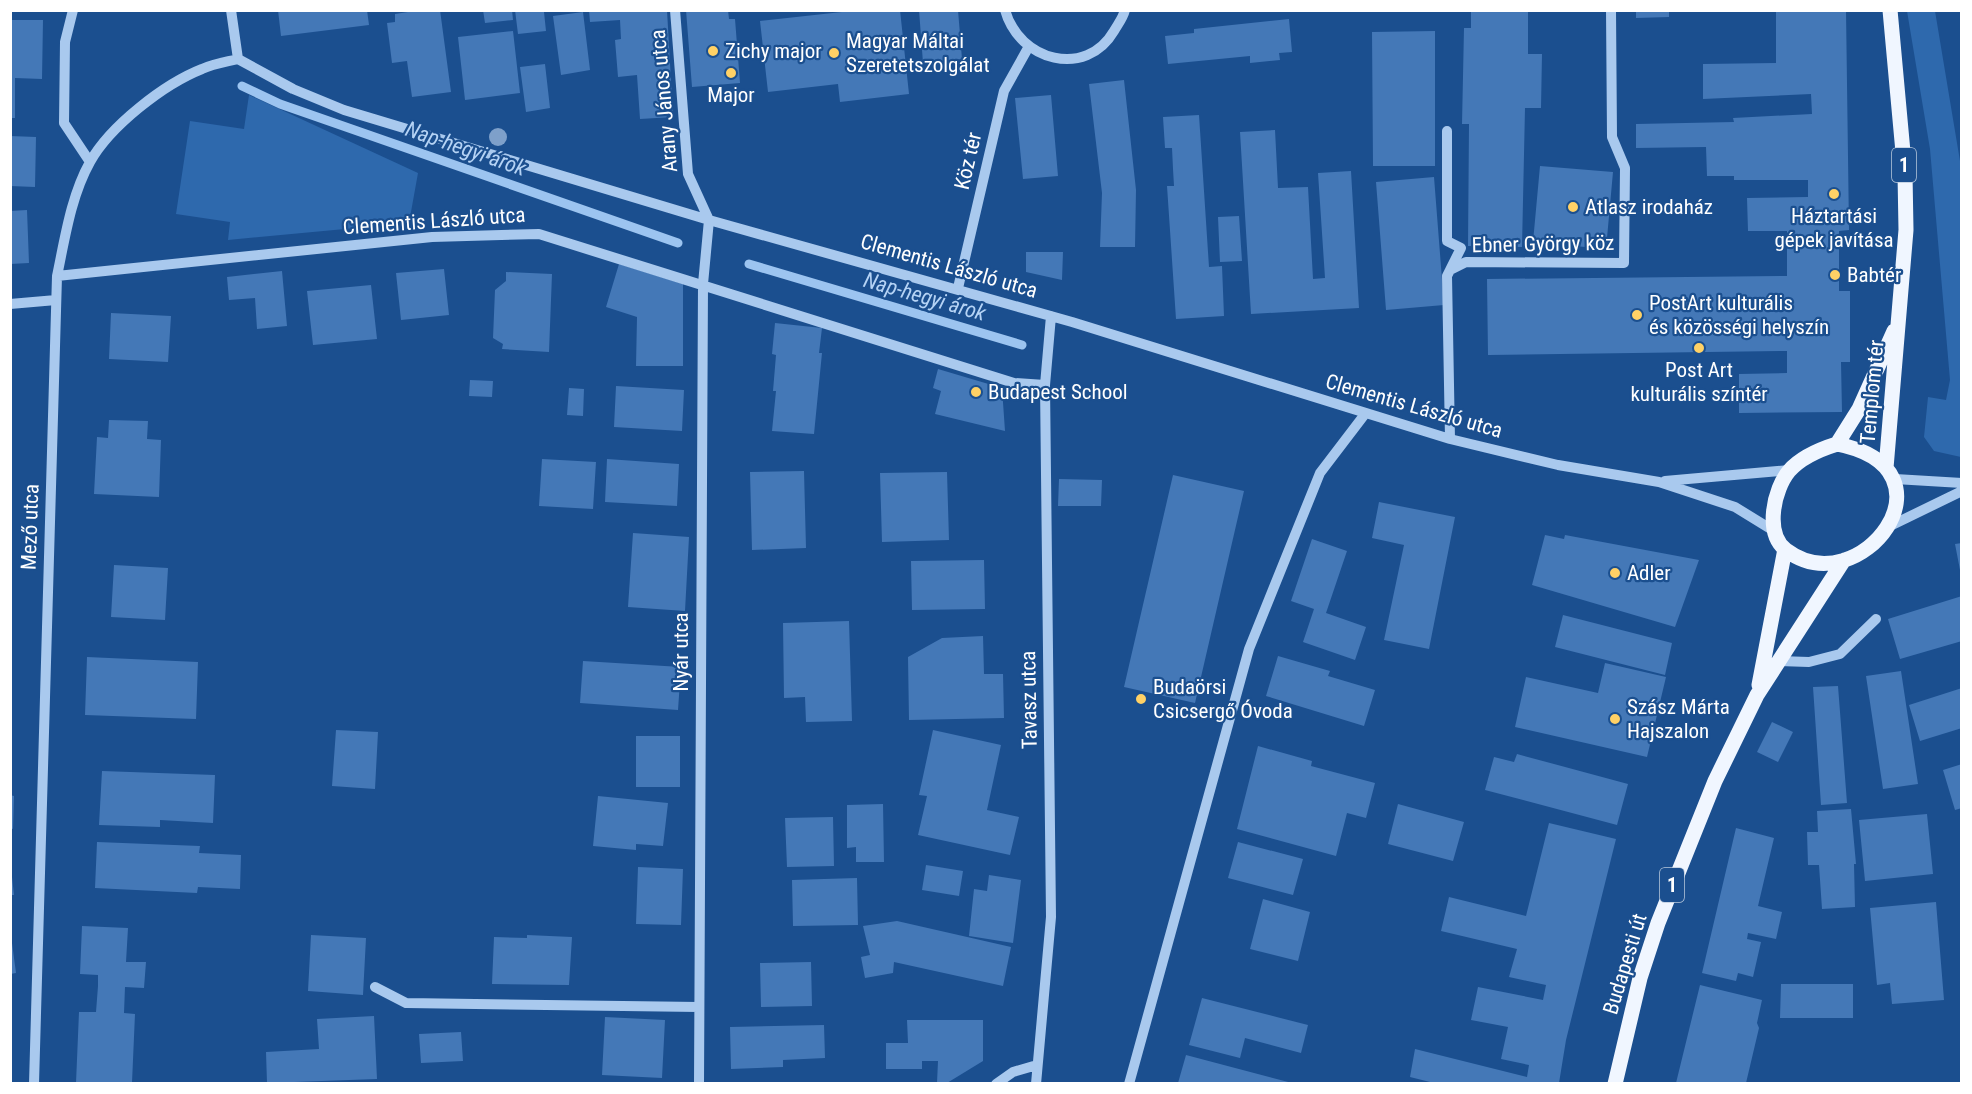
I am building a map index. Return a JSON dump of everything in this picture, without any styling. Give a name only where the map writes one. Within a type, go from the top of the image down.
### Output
[{"type":"main road","name":"Templom tér","points":[[1890,10],[1905,174],[1906,230],[1890,473]]},
{"type":"main road","name":"Templom tér","points":[[1837,444],[1859,409],[1899,320]]},
{"type":"main road","points":[[1785,549],[1774,531],[1774,509],[1779,491],[1790,470],[1817,451],[1837,444],[1869,453],[1890,473]]},
{"type":"main road","name":"1","points":[[1785,549],[1802,558],[1820,562],[1844,560],[1866,550],[1890,526],[1897,500],[1890,473]]},
{"type":"main road","name":"Budapesti út","points":[[1757,695],[1785,549]]},
{"type":"main road","name":"Budapesti út","points":[[1615,1083],[1640,978],[1658,923],[1715,781],[1757,695],[1844,560]]},
{"type":"street","points":[[73,10],[65,42],[64,123],[90,162]]},
{"type":"street","points":[[231,10],[238,59]]},
{"type":"street","name":"Arany János utca","points":[[675,10],[688,174],[709,220]]},
{"type":"street","points":[[1005,10],[1009,27],[1028,48],[1056,59],[1085,56],[1109,40],[1125,10]]},
{"type":"street","name":"Ebner György köz","points":[[1450,439],[1447,276],[1450,270],[1466,262],[1624,263],[1625,168],[1612,137],[1611,10]]},
{"type":"street","name":"Köz tér","points":[[958,288],[1004,92],[1028,48]]},
{"type":"street","name":"Mező utca","points":[[34,1083],[57,276],[71,212],[90,162],[117,127],[160,93],[202,69],[238,59]]},
{"type":"street","name":"Clementis László utca","points":[[238,59],[293,89],[344,110],[709,220],[958,288],[1450,439],[1558,465],[1659,482],[1735,507],[1774,531]]},
{"type":"street","points":[[1447,130],[1446,242],[1461,248],[1447,276]]},
{"type":"street","name":"Nyár utca","points":[[699,1083],[703,284],[709,220]]},
{"type":"street","name":"Clementis László utca","points":[[57,276],[432,237],[539,234],[1014,383],[1045,385]]},
{"type":"street","points":[[10,304],[56,300]]},
{"type":"street","name":"Tavasz utca","points":[[1036,1083],[1052,917],[1045,385],[1051,316]]},
{"type":"street","points":[[1129,1083],[1249,649],[1320,473],[1365,414]]},
{"type":"street","name":"Clementis László utca","points":[[1659,482],[1790,470]]},
{"type":"street","points":[[1890,473],[1962,483]]},
{"type":"street","points":[[1890,526],[1962,491]]},
{"type":"street","points":[[1779,661],[1809,662],[1840,654],[1876,619]]},
{"type":"street","points":[[375,987],[406,1003],[699,1007]]},
{"type":"street","points":[[996,1083],[1013,1072],[1037,1065]]},
{"type":"shaded area","points":[[1907,11],[1935,11],[1961,167],[1961,457],[1934,451],[1924,437],[1928,397],[1946,400],[1950,380],[1930,149]]},
{"type":"shaded area","points":[[249,95],[418,173],[409,223],[228,240],[230,222],[176,214],[190,121],[244,129]]},
{"type":"building","points":[[278,10],[367,10],[369,25],[281,36]]},
{"type":"building","points":[[440,10],[451,92],[412,97],[407,61],[392,63],[387,23],[395,22],[395,14]]},
{"type":"building","points":[[483,10],[512,10],[513,20],[485,23]]},
{"type":"building","points":[[515,10],[544,12],[546,31],[518,34]]},
{"type":"building","points":[[589,10],[667,10],[673,117],[640,119],[637,75],[618,77],[615,40],[621,39],[620,20],[590,22]]},
{"type":"building","name":"Zichy major","points":[[686,10],[728,10],[729,19],[735,19],[740,83],[692,87]]},
{"type":"building","name":"Magyar Máltai Szeretetszolgálat","points":[[860,10],[900,10],[909,94],[840,102],[838,84],[768,92],[760,21]]},
{"type":"building","points":[[919,10],[958,10],[962,59],[923,63]]},
{"type":"building","points":[[1471,10],[1528,10],[1528,54],[1542,54],[1541,108],[1525,108],[1522,247],[1468,246],[1469,124],[1462,124],[1464,28],[1471,28]]},
{"type":"building","points":[[1636,10],[1669,10],[1669,17],[1636,18]]},
{"type":"building","points":[[1776,10],[1846,10],[1849,230],[1839,231],[1839,291],[1850,291],[1850,362],[1841,362],[1842,412],[1739,413],[1739,374],[1787,373],[1787,351],[1488,355],[1487,279],[1787,276],[1787,231],[1748,231],[1747,198],[1808,197],[1808,180],[1734,180],[1734,176],[1707,176],[1706,147],[1636,148],[1636,124],[1734,122],[1733,118],[1812,114],[1811,94],[1703,99],[1703,64],[1776,63]]},
{"type":"building","points":[[583,12],[590,70],[561,75],[553,16]]},
{"type":"building","points":[[1289,19],[1292,52],[1279,53],[1280,60],[1250,63],[1250,56],[1168,64],[1165,36],[1194,33],[1194,29]]},
{"type":"building","points":[[10,20],[43,20],[42,79],[15,78],[15,118],[10,118]]},
{"type":"building","points":[[513,31],[520,93],[465,100],[458,37]]},
{"type":"building","points":[[1435,31],[1435,166],[1373,166],[1372,32]]},
{"type":"building","points":[[545,64],[550,108],[526,112],[520,67]]},
{"type":"building","points":[[1124,80],[1136,190],[1135,247],[1100,247],[1102,193],[1089,84]]},
{"type":"building","points":[[1051,95],[1058,176],[1023,179],[1015,98]]},
{"type":"building","points":[[1199,115],[1209,267],[1222,266],[1224,316],[1176,319],[1167,186],[1174,186],[1172,148],[1165,148],[1163,117]]},
{"type":"building","points":[[1275,130],[1278,188],[1308,187],[1313,279],[1325,278],[1318,173],[1351,171],[1359,308],[1251,314],[1240,132]]},
{"type":"building","points":[[10,136],[36,137],[35,187],[10,186]]},
{"type":"building","name":"Atlasz irodaház","points":[[1540,166],[1613,172],[1606,249],[1533,242]]},
{"type":"building","points":[[1434,177],[1444,305],[1386,310],[1376,182]]},
{"type":"building","points":[[27,210],[29,263],[10,264],[10,211]]},
{"type":"building","points":[[1239,216],[1242,261],[1220,262],[1218,217]]},
{"type":"building","points":[[1026,252],[1063,252],[1062,280],[1026,272]]},
{"type":"building","points":[[619,264],[683,284],[683,366],[636,366],[637,317],[606,307]]},
{"type":"building","points":[[444,269],[449,315],[401,320],[396,273]]},
{"type":"building","points":[[282,271],[287,326],[257,329],[255,298],[229,300],[227,277]]},
{"type":"building","points":[[506,272],[552,274],[549,352],[502,349],[503,344],[493,338],[495,290],[506,281]]},
{"type":"building","points":[[371,285],[377,339],[313,345],[307,291]]},
{"type":"building","points":[[111,313],[171,316],[168,362],[109,359]]},
{"type":"building","points":[[775,323],[822,328],[819,353],[822,353],[814,434],[772,431],[776,391],[773,391],[776,355],[772,354]]},
{"type":"building","points":[[938,369],[1002,388],[1005,431],[935,414],[941,391],[933,388]]},
{"type":"building","points":[[470,380],[493,381],[492,397],[469,396]]},
{"type":"building","points":[[616,386],[684,390],[682,431],[614,427]]},
{"type":"building","points":[[569,388],[584,389],[583,416],[567,415]]},
{"type":"building","points":[[109,420],[148,421],[147,439],[161,440],[159,497],[94,494],[97,437],[108,438]]},
{"type":"building","points":[[542,459],[596,462],[593,509],[539,506]]},
{"type":"building","points":[[607,459],[679,464],[677,506],[605,502]]},
{"type":"building","points":[[804,471],[806,548],[752,550],[750,472]]},
{"type":"building","points":[[947,472],[949,540],[882,542],[880,473]]},
{"type":"building","points":[[1173,475],[1244,491],[1195,703],[1124,687]]},
{"type":"building","points":[[1059,479],[1102,480],[1101,506],[1058,506]]},
{"type":"building","points":[[1379,502],[1455,517],[1429,649],[1384,640],[1404,545],[1372,538]]},
{"type":"building","points":[[633,533],[689,537],[685,611],[628,607]]},
{"type":"building","name":"Adler","points":[[1545,535],[1564,539],[1565,535],[1699,560],[1675,627],[1532,585]]},
{"type":"building","points":[[1312,539],[1347,551],[1326,613],[1366,627],[1355,660],[1303,642],[1314,609],[1291,601]]},
{"type":"building","points":[[1962,543],[1962,570],[1960,570],[1955,544]]},
{"type":"building","points":[[984,560],[985,609],[912,610],[911,561]]},
{"type":"building","points":[[114,565],[168,568],[165,620],[111,617]]},
{"type":"building","points":[[1962,596],[1962,641],[1900,659],[1888,619]]},
{"type":"building","points":[[1563,615],[1672,643],[1665,675],[1555,647]]},
{"type":"building","points":[[849,621],[852,721],[806,722],[805,697],[784,698],[783,623]]},
{"type":"building","points":[[983,636],[984,674],[1003,674],[1004,718],[909,720],[908,657],[942,638]]},
{"type":"building","points":[[1278,656],[1330,671],[1328,676],[1375,690],[1364,726],[1266,696]]},
{"type":"building","points":[[87,657],[198,662],[196,719],[85,715]]},
{"type":"building","points":[[583,661],[681,667],[678,710],[580,703]]},
{"type":"building","points":[[1605,663],[1666,677],[1647,757],[1515,727],[1526,677],[1598,693]]},
{"type":"building","points":[[1901,671],[1918,784],[1883,789],[1866,676]]},
{"type":"building","points":[[1838,686],[1847,803],[1821,805],[1813,687]]},
{"type":"building","points":[[1962,688],[1962,728],[1920,741],[1909,705]]},
{"type":"building","points":[[1772,722],[1793,732],[1778,762],[1757,752]]},
{"type":"building","points":[[336,730],[378,732],[375,789],[332,786]]},
{"type":"building","points":[[933,730],[1001,745],[987,810],[1019,817],[1010,855],[918,835],[927,796],[919,795]]},
{"type":"building","points":[[636,736],[680,736],[680,787],[636,787]]},
{"type":"building","points":[[1258,746],[1312,761],[1311,766],[1375,783],[1366,818],[1347,813],[1336,856],[1237,829]]},
{"type":"building","points":[[1517,754],[1628,784],[1617,825],[1485,790],[1494,757],[1514,762]]},
{"type":"building","points":[[1962,764],[1962,808],[1955,810],[1943,770]]},
{"type":"building","points":[[102,771],[215,775],[213,823],[160,820],[160,827],[99,825]]},
{"type":"building","points":[[10,795],[14,796],[13,829],[10,828]]},
{"type":"building","points":[[598,796],[668,803],[663,846],[636,844],[636,850],[593,846]]},
{"type":"building","points":[[883,804],[884,862],[856,862],[856,847],[847,848],[847,805]]},
{"type":"building","points":[[1398,804],[1464,822],[1453,861],[1388,844]]},
{"type":"building","points":[[1851,809],[1856,864],[1854,864],[1855,907],[1822,909],[1819,865],[1808,865],[1807,832],[1818,832],[1817,811]]},
{"type":"building","points":[[1927,814],[1933,874],[1865,881],[1859,820]]},
{"type":"building","points":[[833,817],[834,866],[787,867],[785,818]]},
{"type":"building","points":[[1549,823],[1616,839],[1566,1040],[1559,1083],[1434,1083],[1410,1077],[1415,1049],[1527,1077],[1529,1065],[1501,1059],[1508,1027],[1471,1020],[1478,987],[1543,1000],[1546,985],[1509,977],[1517,949],[1441,931],[1449,897],[1526,916]]},
{"type":"building","points":[[1736,828],[1774,838],[1758,906],[1782,912],[1776,939],[1748,933],[1747,939],[1761,942],[1753,977],[1738,973],[1736,981],[1702,973]]},
{"type":"building","points":[[97,842],[200,846],[199,853],[241,855],[240,889],[198,887],[197,893],[95,888]]},
{"type":"building","points":[[1238,842],[1303,859],[1293,895],[1228,878]]},
{"type":"building","points":[[926,865],[963,871],[959,896],[922,890]]},
{"type":"building","points":[[638,867],[683,869],[681,925],[636,924]]},
{"type":"building","points":[[989,875],[1021,880],[1013,943],[969,936],[974,889],[987,891]]},
{"type":"building","points":[[10,877],[12,877],[14,895],[10,895]]},
{"type":"building","points":[[857,878],[858,925],[793,926],[792,880]]},
{"type":"building","points":[[1263,899],[1310,912],[1298,961],[1250,949]]},
{"type":"building","points":[[1936,902],[1944,1000],[1892,1004],[1890,983],[1877,985],[1870,908]]},
{"type":"building","points":[[897,921],[1011,947],[1003,986],[894,962],[893,973],[865,978],[861,957],[870,955],[863,926]]},
{"type":"building","points":[[82,926],[128,928],[126,962],[146,962],[144,988],[125,987],[124,1013],[135,1014],[132,1083],[76,1083],[79,1012],[96,1012],[98,986],[98,975],[80,974]]},
{"type":"building","points":[[10,928],[16,973],[10,974]]},
{"type":"building","points":[[311,935],[366,938],[363,995],[308,991]]},
{"type":"building","points":[[527,935],[572,937],[569,985],[492,984],[494,937],[527,938]]},
{"type":"building","points":[[811,962],[812,1006],[761,1007],[760,963]]},
{"type":"building","points":[[1781,984],[1853,984],[1853,1018],[1780,1018]]},
{"type":"building","points":[[1700,985],[1762,1000],[1757,1023],[1759,1028],[1746,1083],[1676,1083]]},
{"type":"building","points":[[1202,998],[1308,1025],[1301,1053],[1245,1038],[1240,1058],[1189,1045]]},
{"type":"building","points":[[374,1016],[377,1079],[267,1083],[266,1052],[319,1049],[317,1019]]},
{"type":"building","points":[[605,1017],[665,1020],[662,1078],[602,1075]]},
{"type":"building","points":[[907,1020],[983,1020],[983,1061],[947,1083],[937,1083],[938,1061],[922,1061],[922,1069],[886,1069],[886,1043],[908,1043]]},
{"type":"building","points":[[824,1025],[825,1058],[783,1060],[783,1067],[731,1069],[730,1027]]},
{"type":"building","points":[[461,1032],[463,1061],[421,1063],[419,1034]]},
{"type":"building","points":[[1186,1055],[1292,1083],[1178,1083]]},
{"type":"waterway","name":"Nap-hegyi árok","points":[[242,86],[280,104],[678,243]]},
{"type":"waterway","name":"Nap-hegyi árok","points":[[749,264],[1022,345]]},
{"type":"place","name":"Zichy major","points":[[713,51]]},
{"type":"place","name":"Magyar Máltai Szeretetszolgálat","points":[[834,53]]},
{"type":"place","name":"Major","points":[[731,73]]},
{"type":"place","name":"Háztartási gépek javítása","points":[[1834,194]]},
{"type":"place","name":"Atlasz irodaház","points":[[1573,207]]},
{"type":"place","name":"Babtér","points":[[1835,275]]},
{"type":"place","name":"PostArt kulturális és közösségi helyszín","points":[[1637,315]]},
{"type":"place","name":"Post Art kulturális színtér","points":[[1699,348]]},
{"type":"place","name":"Budapest School","points":[[976,392]]},
{"type":"place","name":"Adler","points":[[1615,573]]},
{"type":"place","name":"Budaörsi Csicsergő Óvoda","points":[[1141,699]]},
{"type":"place","name":"Szász Márta Hajszalon","points":[[1615,719]]}]
